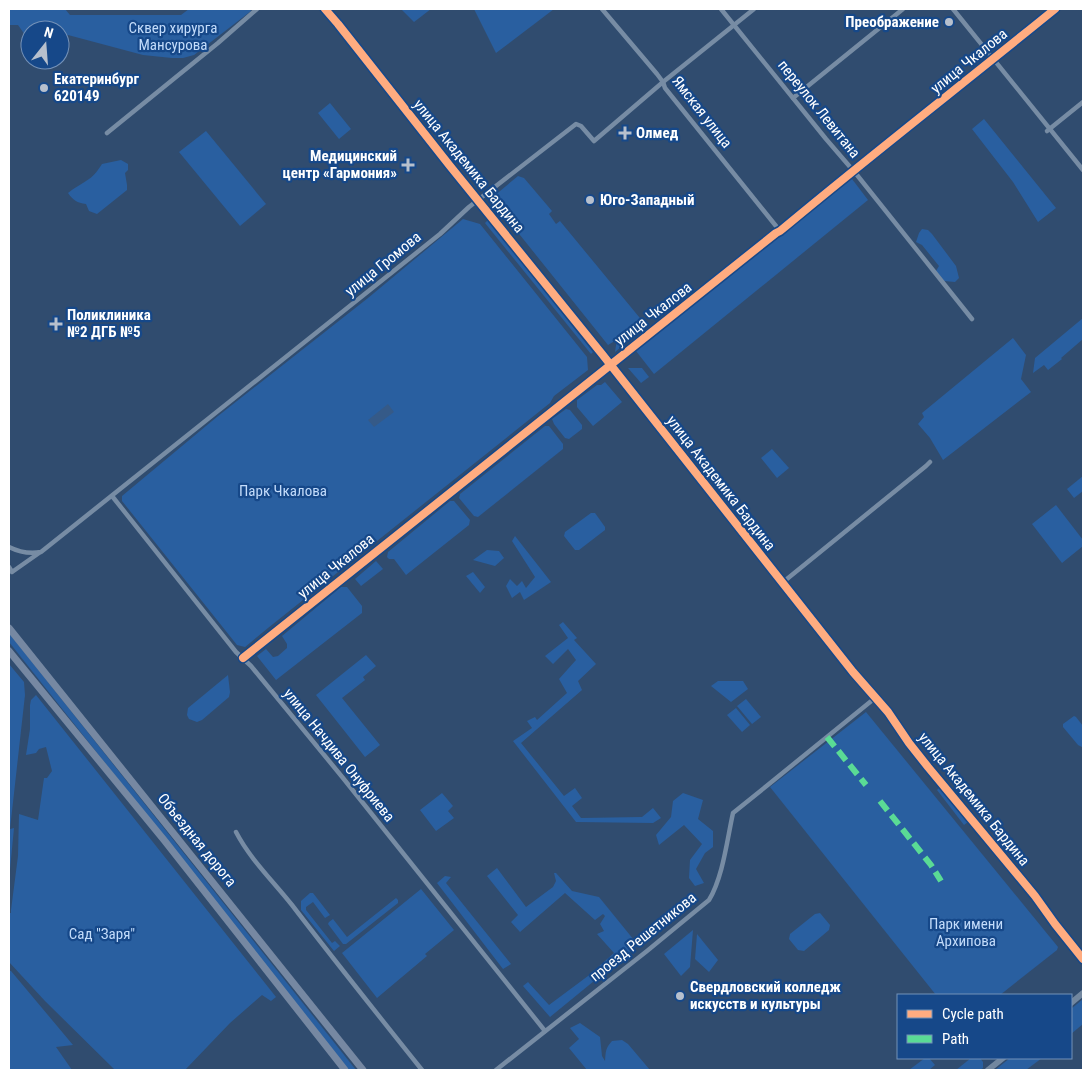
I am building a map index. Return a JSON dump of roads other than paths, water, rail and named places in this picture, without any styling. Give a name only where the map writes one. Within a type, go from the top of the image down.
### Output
[{"type":"main road","name":"Объездная дорога","points":[[9,628],[363,1070]]},
{"type":"main road","name":"Объездная дорога","points":[[9,651],[170,848],[346,1070]]},
{"type":"street","points":[[107,133],[218,44],[257,9]]},
{"type":"street","name":"улица Академика Бардина","points":[[325,9],[611,365],[852,672],[894,720],[922,759],[1035,896],[1054,924],[1083,959]]},
{"type":"street","name":"улица Академика Бардина","points":[[330,9],[338,24]]},
{"type":"street","name":"Ямская улица","points":[[602,9],[657,74],[665,88],[780,231]]},
{"type":"street","name":"переулок Левитана","points":[[722,9],[972,319]]},
{"type":"street","name":"улица Громова","points":[[9,567],[12,572],[41,552],[440,234],[478,200],[576,124],[581,126],[594,141],[663,82],[754,9]]},
{"type":"street","points":[[793,98],[904,9]]},
{"type":"street","points":[[953,9],[1083,170]]},
{"type":"street","name":"улица Чкалова","points":[[243,658],[1056,9]]},
{"type":"street","points":[[1049,130],[1083,102]]},
{"type":"street","points":[[782,583],[930,462]]},
{"type":"street","name":"улица Начдива Онуфриева","points":[[112,496],[236,652],[251,666],[343,778],[545,1031]]},
{"type":"street","points":[[9,547],[30,553],[41,552]]},
{"type":"street","name":"проезд Решетникова","points":[[496,1070],[633,963],[709,900],[718,879],[733,812],[875,698]]},
{"type":"street","points":[[236,832],[241,842],[262,870],[290,902],[332,958],[422,1070]]},
{"type":"street","points":[[1072,1002],[1083,992]]},
{"type":"street","points":[[988,1070],[1002,1059]]},
{"type":"place","name":"Преображение","points":[[949,22]]},
{"type":"place","name":"Екатеринбург 620149","points":[[44,88]]},
{"type":"place","name":"Олмед","points":[[625,133]]},
{"type":"place","name":"Медицинский центр «Гармония»","points":[[408,165]]},
{"type":"place","name":"Юго-Западный","points":[[590,200]]},
{"type":"place","name":"Поликлиника №2 ДГБ №5","points":[[56,324]]},
{"type":"place","name":"Свердловский колледж искусств и культуры","points":[[680,996]]},
{"type":"park label","name":"Сквер хирурга Мансурова","points":[[173,36]]},
{"type":"park label","name":"Парк Чкалова","points":[[283,491]]},
{"type":"park label","name":"Парк имени Архипова","points":[[966,932]]},
{"type":"park label","name":"Сад \"Заря\"","points":[[102,934]]}]
